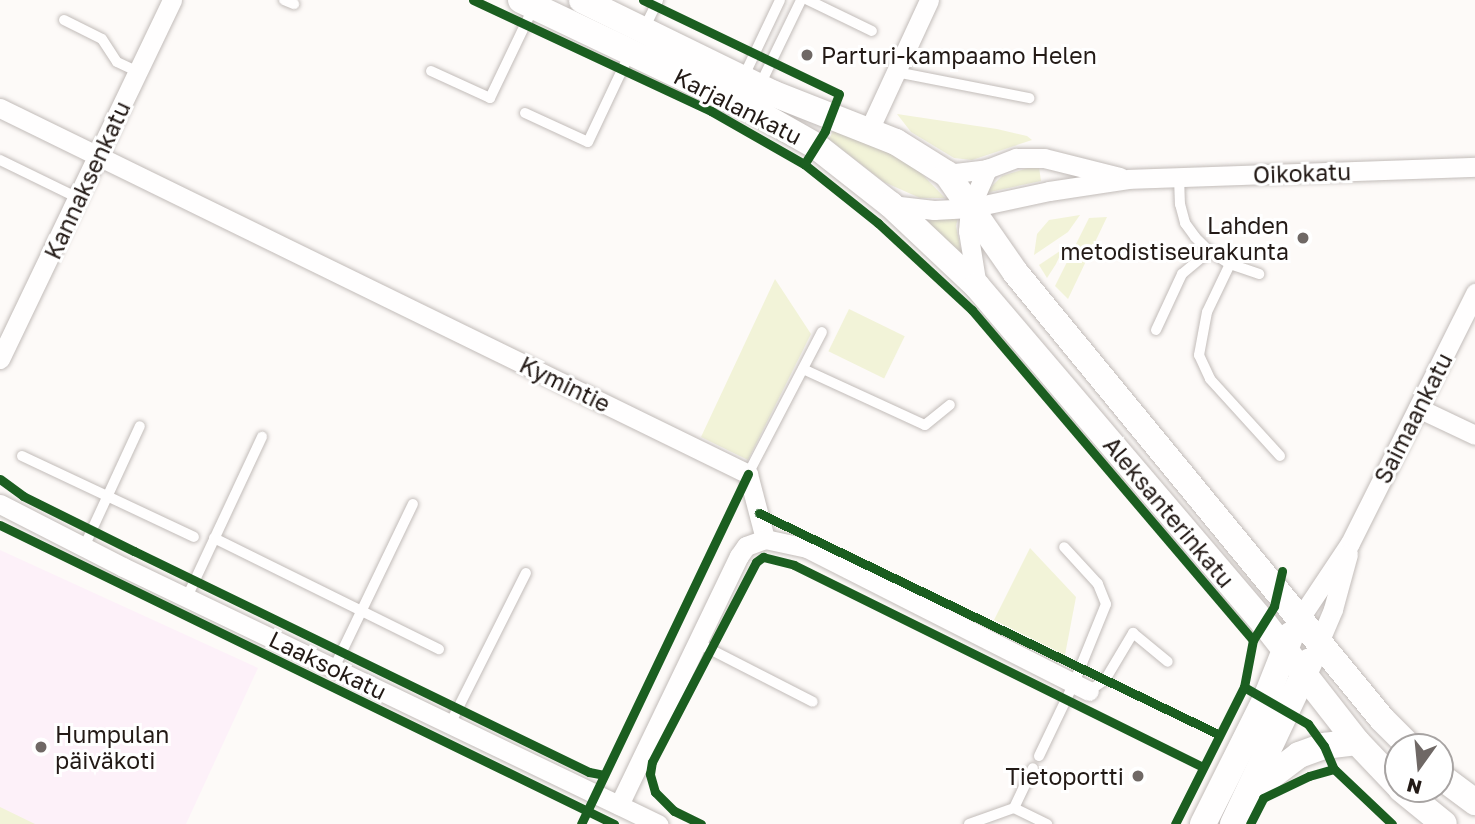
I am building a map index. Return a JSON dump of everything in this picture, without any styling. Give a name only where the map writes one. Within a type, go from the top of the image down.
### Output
[{"type":"main road","name":"Karjalankatu","points":[[582,0],[751,83],[896,142],[947,174],[970,208]]},
{"type":"main road","name":"Karjalankatu","points":[[527,3],[758,113],[816,146],[891,205],[933,246]]},
{"type":"main road","name":"Aleksanterinkatu","points":[[970,208],[1015,272],[1396,733]]},
{"type":"main road","name":"Aleksanterinkatu","points":[[933,246],[977,286],[1285,649],[1357,742],[1384,770]]},
{"type":"main road","name":"Saimaankatu","points":[[1203,824],[1266,698],[1300,618]]},
{"type":"main road","name":"Saimaankatu","points":[[1233,824],[1320,640]]},
{"type":"main road","name":"Saimaankatu","points":[[1245,796],[1299,755],[1324,746],[1357,742]]},
{"type":"main road","points":[[1454,786],[1475,802]]},
{"type":"main road","name":"Aleksanterinkatu","points":[[1419,803],[1444,824]]},
{"type":"street","name":"Kannaksenkatu","points":[[0,359],[172,0]]},
{"type":"street","points":[[869,130],[929,0]]},
{"type":"street","name":"Kymintie","points":[[0,108],[748,474]]},
{"type":"street","name":"Oikokatu","points":[[947,174],[988,169],[1016,158],[1044,158],[1128,179]]},
{"type":"street","name":"Oikokatu","points":[[891,205],[934,210],[970,208],[1049,191],[1128,179],[1475,167]]},
{"type":"street","points":[[977,286],[969,251],[970,208],[988,169]]},
{"type":"street","name":"Saimaankatu","points":[[1300,618],[1350,542],[1475,293]]},
{"type":"street","points":[[1418,408],[1475,435]]},
{"type":"street","points":[[748,474],[765,539]]},
{"type":"street","name":"Laaksokatu","points":[[0,504],[658,824]]},
{"type":"street","points":[[619,805],[739,556],[746,546],[765,539],[807,548],[1082,687]]},
{"type":"street","name":"Saimaankatu","points":[[1320,640],[1333,609],[1350,542]]},
{"type":"lane","points":[[643,30],[658,0]]},
{"type":"lane","points":[[751,83],[780,0]]},
{"type":"lane","points":[[751,83],[801,0]]},
{"type":"lane","points":[[808,0],[872,31]]},
{"type":"lane","points":[[431,71],[490,98],[527,3]]},
{"type":"lane","points":[[64,20],[102,38],[117,62],[138,72]]},
{"type":"lane","points":[[525,113],[588,142],[630,53]]},
{"type":"lane","points":[[895,72],[1029,98]]},
{"type":"lane","points":[[0,160],[79,198]]},
{"type":"lane","points":[[1179,177],[1180,204],[1185,223],[1209,251],[1230,264],[1259,274]]},
{"type":"lane","points":[[1156,330],[1182,274],[1209,251]]},
{"type":"lane","points":[[1230,264],[1207,312],[1199,355],[1210,379],[1280,456]]},
{"type":"lane","points":[[748,474],[822,332]]},
{"type":"lane","points":[[803,369],[925,425],[950,405]]},
{"type":"lane","points":[[84,547],[140,426]]},
{"type":"lane","points":[[187,597],[262,437]]},
{"type":"lane","points":[[22,456],[194,537]]},
{"type":"lane","points":[[334,668],[413,504]]},
{"type":"lane","points":[[214,538],[439,649]]},
{"type":"lane","points":[[1039,756],[1082,687],[1106,604],[1098,584],[1064,547]]},
{"type":"lane","points":[[450,724],[526,573]]},
{"type":"lane","points":[[1082,687],[1105,680],[1133,633],[1168,662]]},
{"type":"lane","points":[[696,642],[813,702]]},
{"type":"lane","points":[[969,824],[1014,808],[1033,768]]},
{"type":"lane","points":[[1014,808],[1046,824]]},
{"type":"shaded area","points":[[0,550],[258,668],[186,824],[0,824]]},
{"type":"green space","points":[[897,114],[997,129],[1027,136],[1032,140],[972,160],[954,158],[911,132]]},
{"type":"green space","points":[[834,129],[877,145],[919,171],[945,198],[920,198],[884,182],[829,139]]},
{"type":"green space","points":[[1039,167],[1041,181],[985,193],[1002,176]]},
{"type":"green space","points":[[1080,215],[1068,232],[1034,255],[1037,234],[1049,220]]},
{"type":"green space","points":[[916,216],[958,217],[956,226],[963,260]]},
{"type":"green space","points":[[1107,217],[1068,299],[1055,286],[1089,218]]},
{"type":"green space","points":[[1063,249],[1056,264],[1047,278],[1039,265]]},
{"type":"green space","points":[[775,279],[811,334],[748,460],[701,437]]},
{"type":"green space","points":[[849,309],[905,336],[884,378],[828,351]]},
{"type":"green space","points":[[1030,548],[1076,597],[1065,655],[994,620]]},
{"type":"green space","points":[[0,807],[35,824],[0,824]]},
{"type":"cycle path","points":[[473,0],[711,111],[804,164],[878,223],[972,310],[1253,640]]},
{"type":"cycle path","points":[[643,0],[839,94],[825,131],[804,164]]},
{"type":"cycle path","points":[[581,824],[748,474]]},
{"type":"cycle path","points":[[0,479],[23,496],[134,551],[589,772],[604,775]]},
{"type":"cycle path","points":[[759,513],[1218,734]]},
{"type":"cycle path","points":[[0,525],[614,824]]},
{"type":"cycle path","points":[[701,824],[674,811],[655,792],[650,774],[652,762],[756,562],[763,557],[794,565],[1203,767]]},
{"type":"cycle path","points":[[1175,824],[1244,687],[1253,640],[1274,606],[1282,571]]},
{"type":"cycle path","points":[[1244,687],[1308,724],[1324,746],[1334,769],[1392,824]]},
{"type":"cycle path","points":[[1250,824],[1263,798],[1309,776],[1334,769]]},
{"type":"place","name":"Parturi-kampaamo Helen","points":[[807,55]]},
{"type":"place","name":"Lahden metodistiseurakunta","points":[[1303,238]]},
{"type":"place","name":"Humpulan päiväkoti","points":[[41,747]]},
{"type":"place","name":"Tietoportti","points":[[1138,776]]}]
